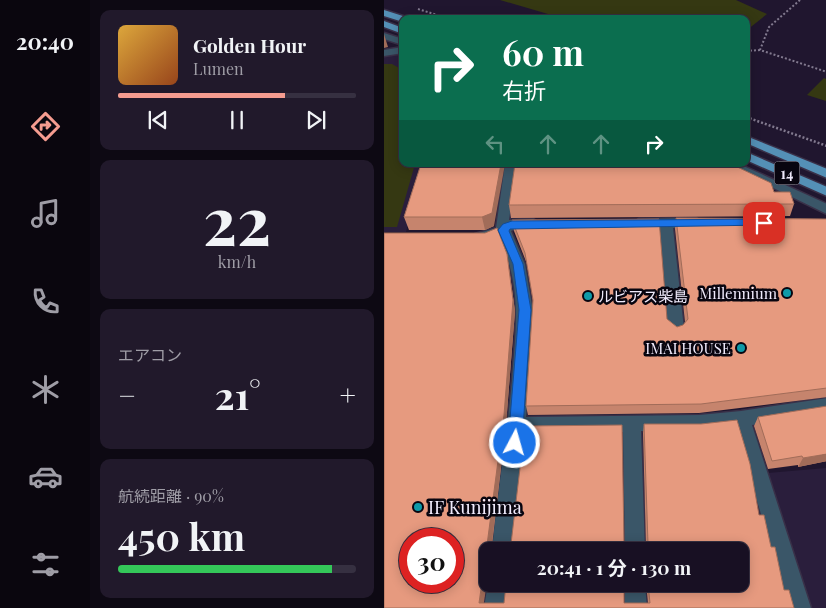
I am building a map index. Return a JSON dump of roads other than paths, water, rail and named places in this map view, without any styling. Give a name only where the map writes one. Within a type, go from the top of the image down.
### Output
[{"type":"main road","points":[[384,13],[399,18]]},
{"type":"main road","points":[[384,24],[399,30]]},
{"type":"main road","name":"14","points":[[750,141],[826,174]]},
{"type":"main road","name":"14","points":[[750,157],[826,192]]},
{"type":"street","points":[[384,36],[399,41]]},
{"type":"street","points":[[384,53],[399,51]]},
{"type":"street","points":[[503,542],[517,425],[525,310],[518,264],[503,230],[502,218],[511,167]]},
{"type":"street","points":[[735,167],[825,217]]},
{"type":"street","points":[[628,224],[706,223]]},
{"type":"street","points":[[469,237],[487,237],[512,224],[551,224]]},
{"type":"street","points":[[666,224],[676,329]]},
{"type":"street","points":[[517,425],[699,423],[742,419],[826,405]]},
{"type":"street","points":[[742,419],[800,608]]},
{"type":"street","points":[[632,424],[634,542]]},
{"type":"street","points":[[495,608],[497,592]]},
{"type":"street","points":[[635,592],[636,608]]},
{"type":"place","name":"Millennium","points":[[787,293]]},
{"type":"place","name":"ルビアス柴島","points":[[588,296]]},
{"type":"place","name":"IMAI HOUSE","points":[[741,348]]},
{"type":"place","name":"IF Kunijima","points":[[418,507]]}]
